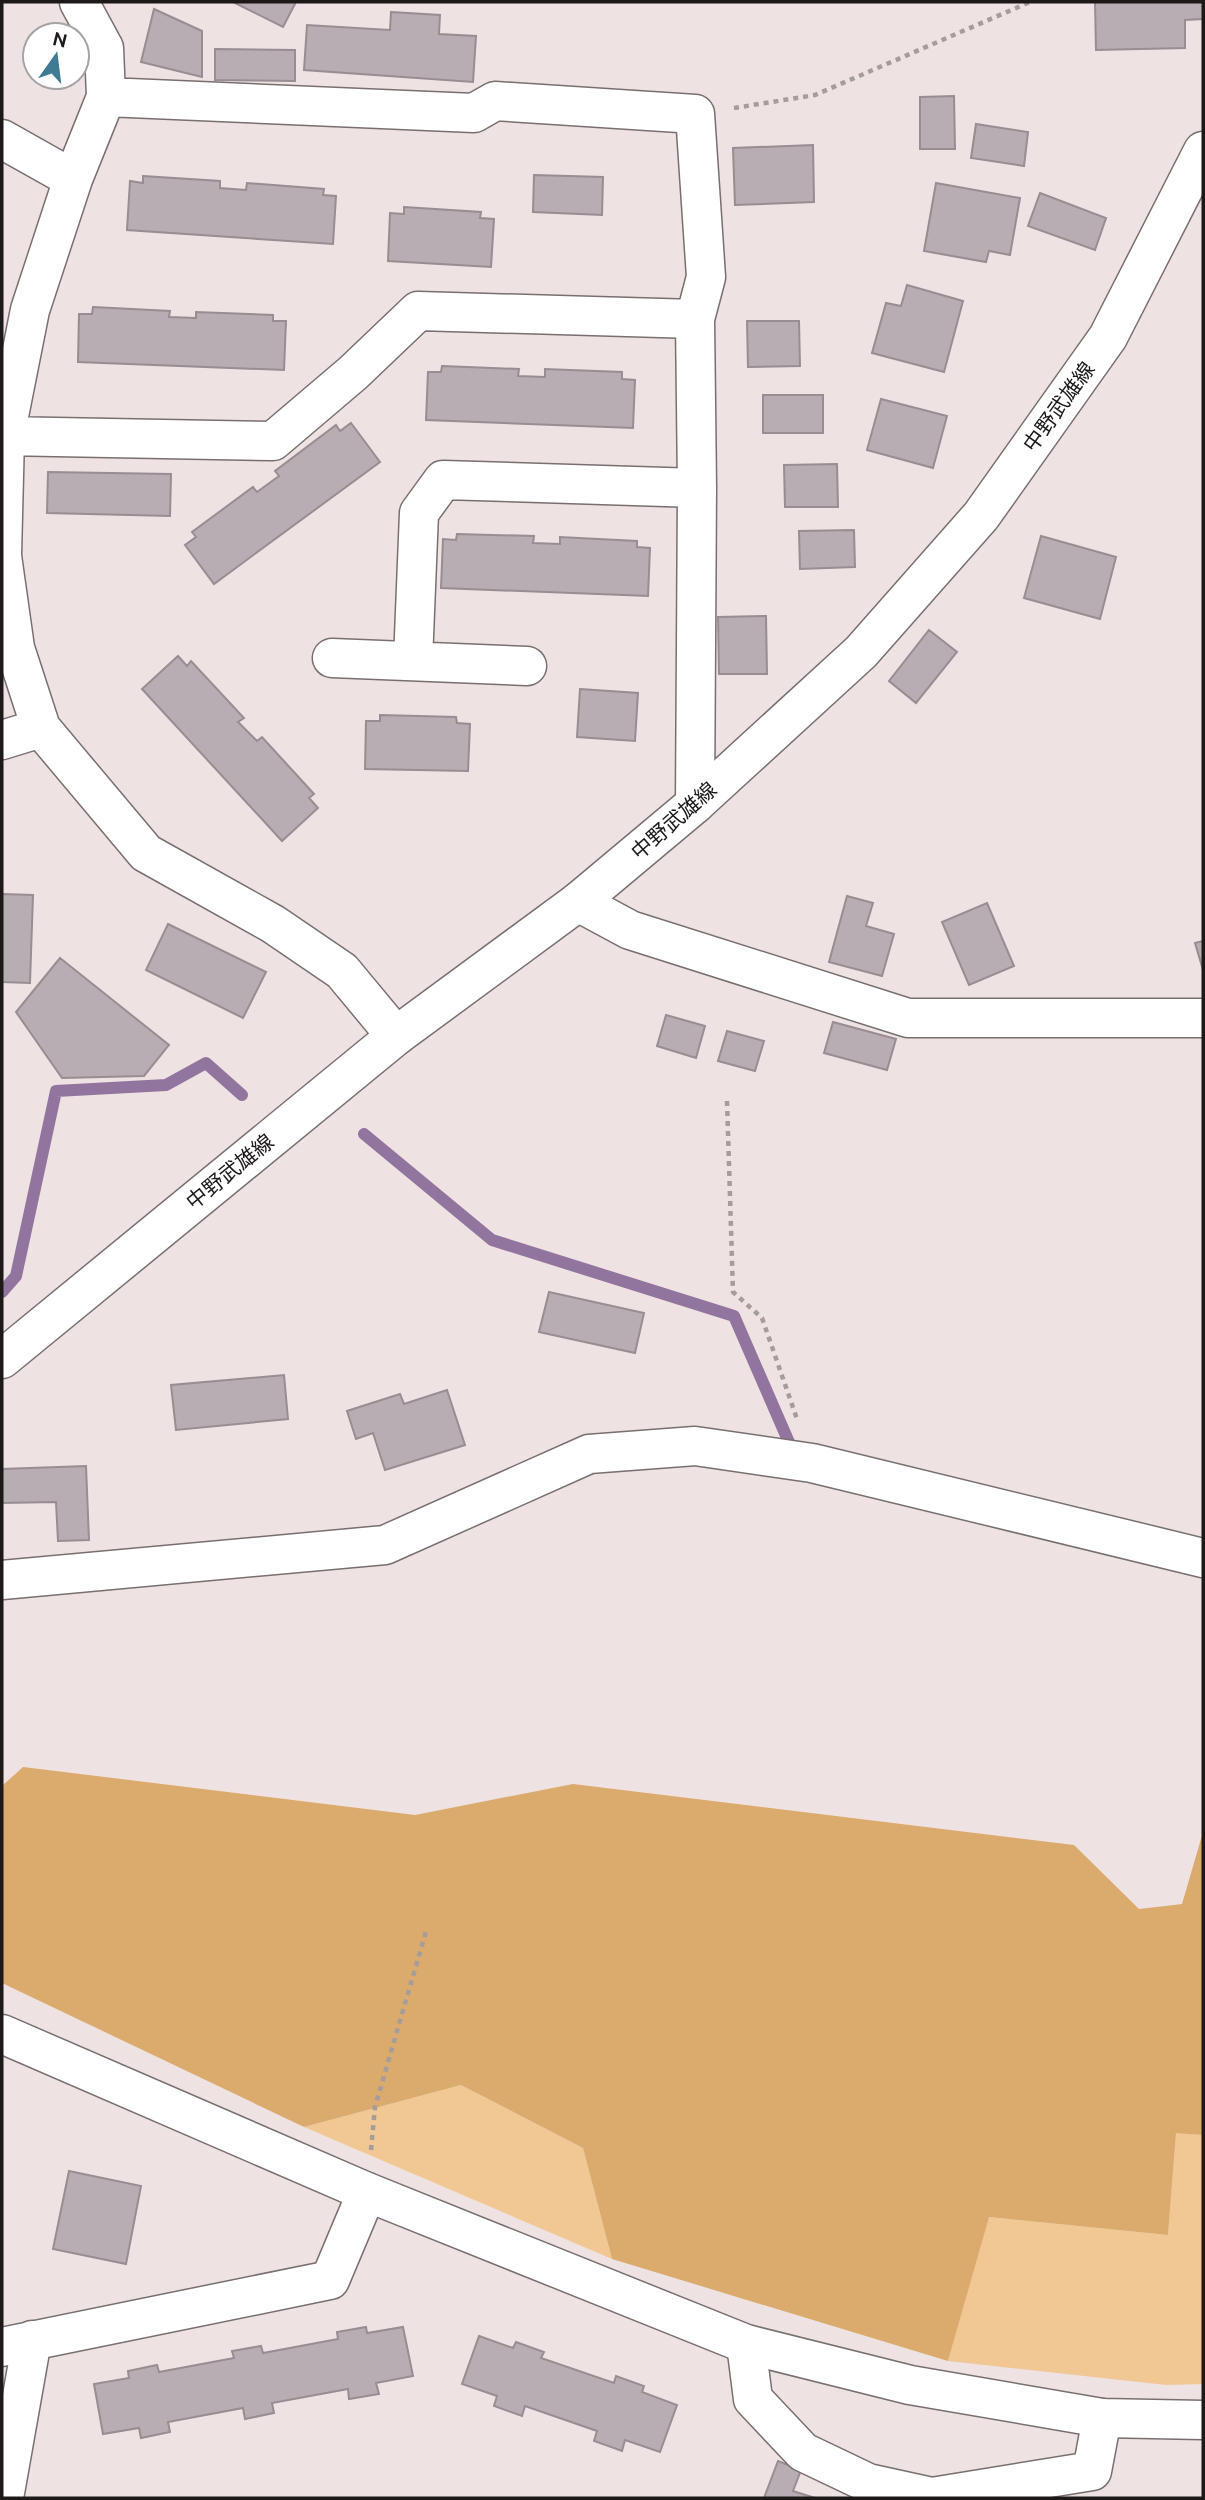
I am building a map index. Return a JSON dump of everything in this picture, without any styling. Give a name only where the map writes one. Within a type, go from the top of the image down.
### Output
[{"type":"street","points":[[79,2],[104,48],[106,97],[73,179],[30,310],[3,436],[2,555],[15,648],[41,728],[145,853],[273,925],[342,971],[396,1036]]},
{"type":"street","points":[[106,97],[474,113],[495,101],[695,114],[706,277],[695,319],[695,804]]},
{"type":"street","points":[[2,139],[73,179]]},
{"type":"street","name":"中野武雄線","points":[[2,1359],[396,1036],[578,902],[695,804],[861,652],[981,516],[1108,337],[1203,151]]},
{"type":"street","points":[[3,436],[273,441],[353,373],[418,311],[695,319]]},
{"type":"street","points":[[413,661],[419,513],[443,480],[697,488]]},
{"type":"street","points":[[332,658],[527,666]]},
{"type":"street","points":[[2,740],[41,728]]},
{"type":"street","points":[[578,902],[630,930],[908,1017],[1203,1018]]},
{"type":"street","points":[[2,1580],[385,1545],[589,1454],[695,1446],[812,1463],[1203,1558]]},
{"type":"street","points":[[2,2034],[367,2192],[746,2344],[910,2385],[1102,2418],[1203,2420]]},
{"type":"street","points":[[4,2498],[17,2344],[330,2280],[367,2192]]},
{"type":"street","points":[[746,2344],[752,2399],[803,2452],[868,2483],[932,2498],[1092,2485],[1102,2418]]},
{"type":"path","points":[[695,114],[815,95],[1030,2]]},
{"type":"path","points":[[727,1101],[733,1292],[762,1318],[800,1427]]},
{"type":"path","points":[[367,2192],[376,2107],[427,1928]]},
{"type":"shaded area","points":[[23,1767],[415,1815],[573,1784],[1074,1845],[1139,1909],[1182,1904],[1203,1832],[1203,2135],[1176,2133],[1168,2235],[989,2217],[948,2361],[612,2259],[583,2148],[461,2085],[304,2127],[2,1983],[2,1786]]},
{"type":"shaded area","points":[[461,2085],[583,2148],[612,2259],[304,2127]]},
{"type":"shaded area","points":[[1176,2132],[1203,2135],[1203,2384],[1166,2385],[948,2361],[988,2217],[1168,2235]]},
{"type":"building","points":[[233,2],[296,2],[283,27]]},
{"type":"building","points":[[1095,2],[1203,2],[1203,19],[1185,20],[1185,48],[1096,50]]},
{"type":"building","points":[[154,9],[202,31],[202,77],[141,62]]},
{"type":"building","points":[[391,12],[440,15],[439,34],[476,36],[473,82],[304,70],[307,25],[390,30]]},
{"type":"building","points":[[215,49],[295,50],[295,81],[215,80]]},
{"type":"building","points":[[954,96],[955,149],[920,149],[920,97]]},
{"type":"building","points":[[976,124],[1028,132],[1024,166],[971,158]]},
{"type":"building","points":[[813,145],[814,202],[735,205],[733,148]]},
{"type":"building","points":[[534,175],[603,177],[602,215],[533,212]]},
{"type":"building","points":[[143,176],[220,181],[220,188],[246,190],[247,183],[324,189],[323,195],[336,196],[333,244],[127,230],[130,181],[143,183]]},
{"type":"building","points":[[936,183],[1020,198],[1010,255],[989,251],[986,262],[924,251]]},
{"type":"building","points":[[1040,193],[1106,218],[1095,250],[1028,226]]},
{"type":"building","points":[[404,207],[481,212],[480,218],[494,219],[491,267],[388,261],[390,213],[404,214]]},
{"type":"building","points":[[907,285],[963,301],[944,372],[872,353],[886,303],[901,306]]},
{"type":"building","points":[[93,307],[170,311],[169,317],[196,318],[196,312],[273,315],[273,321],[286,321],[284,370],[78,362],[79,314],[92,314]]},
{"type":"building","points":[[747,321],[799,321],[800,366],[748,367]]},
{"type":"building","points":[[442,366],[519,369],[518,376],[545,377],[545,369],[622,372],[622,379],[635,380],[633,428],[426,420],[428,372],[441,372]]},
{"type":"building","points":[[763,395],[823,395],[823,433],[763,433]]},
{"type":"building","points":[[881,399],[947,416],[933,468],[867,450]]},
{"type":"building","points":[[351,423],[380,462],[214,584],[185,545],[196,537],[192,532],[253,487],[257,492],[279,476],[275,471],[336,425],[340,431]]},
{"type":"building","points":[[837,464],[838,507],[785,507],[784,465]]},
{"type":"building","points":[[48,472],[171,474],[170,516],[47,513]]},
{"type":"building","points":[[854,530],[855,567],[800,569],[799,531]]},
{"type":"building","points":[[457,534],[534,536],[533,543],[560,544],[560,537],[637,541],[637,547],[650,548],[648,596],[441,588],[443,539],[456,540]]},
{"type":"building","points":[[1041,536],[1116,557],[1100,619],[1024,598]]},
{"type":"building","points":[[766,616],[767,674],[719,674],[718,617]]},
{"type":"building","points":[[929,630],[957,652],[916,703],[889,681]]},
{"type":"building","points":[[178,656],[187,666],[191,661],[244,718],[238,722],[257,741],[262,737],[314,794],[309,798],[318,808],[282,841],[142,689]]},
{"type":"building","points":[[580,689],[638,693],[635,741],[577,737]]},
{"type":"building","points":[[380,715],[456,717],[457,723],[470,724],[468,771],[365,769],[366,721],[380,721]]},
{"type":"building","points":[[2,894],[33,895],[30,983],[2,982]]},
{"type":"building","points":[[847,896],[873,903],[866,926],[894,934],[882,976],[829,962]]},
{"type":"building","points":[[987,903],[1014,966],[969,985],[942,922]]},
{"type":"building","points":[[168,924],[266,972],[243,1018],[146,970]]},
{"type":"building","points":[[1203,941],[1203,970],[1195,943]]},
{"type":"building","points":[[60,958],[169,1045],[144,1076],[62,1078],[16,1012]]},
{"type":"building","points":[[666,1015],[705,1026],[696,1058],[657,1046]]},
{"type":"building","points":[[833,1022],[896,1039],[887,1070],[824,1053]]},
{"type":"building","points":[[727,1031],[764,1041],[755,1071],[718,1061]]},
{"type":"building","points":[[549,1292],[644,1313],[635,1353],[539,1332]]},
{"type":"building","points":[[284,1375],[288,1419],[176,1430],[171,1385]]},
{"type":"building","points":[[447,1390],[465,1445],[385,1470],[373,1433],[356,1439],[347,1411],[400,1394],[404,1404]]},
{"type":"building","points":[[86,1466],[89,1540],[58,1541],[56,1502],[2,1503],[2,1469]]},
{"type":"building","points":[[69,2171],[141,2186],[126,2264],[53,2249]]},
{"type":"building","points":[[366,2327],[367,2333],[403,2327],[413,2376],[376,2383],[379,2394],[349,2399],[348,2389],[272,2403],[274,2413],[245,2419],[243,2408],[168,2422],[170,2432],[141,2438],[139,2428],[103,2434],[94,2384],[129,2378],[128,2371],[157,2365],[159,2372],[234,2358],[232,2351],[261,2346],[263,2353],[338,2339],[337,2332]]},
{"type":"building","points":[[479,2336],[513,2348],[516,2342],[544,2352],[541,2358],[614,2383],[616,2376],[644,2386],[642,2392],[677,2405],[660,2452],[625,2440],[622,2451],[594,2441],[597,2431],[525,2406],[522,2416],[494,2406],[497,2396],[462,2384]]},
{"type":"building","points":[[778,2461],[801,2470],[793,2491],[815,2498],[764,2498]]},
{"type":"waterway","points":[[2,1292],[16,1276],[56,1091],[166,1085],[206,1063],[242,1095]]},
{"type":"waterway","points":[[364,1134],[492,1240],[734,1316],[791,1447],[798,1449]]}]
